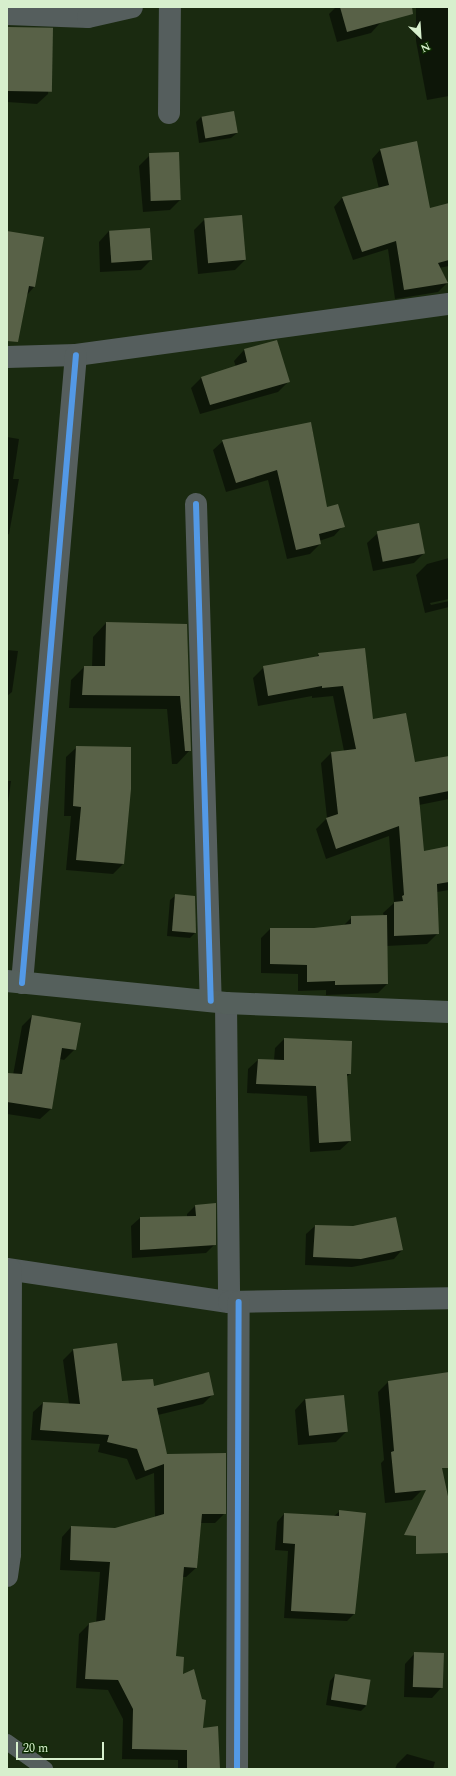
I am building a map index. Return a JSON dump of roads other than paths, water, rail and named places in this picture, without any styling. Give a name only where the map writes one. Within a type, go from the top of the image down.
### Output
[{"type":"street","points":[[7,14],[88,17],[132,7]]},
{"type":"street","points":[[169,113],[170,7]]},
{"type":"street","points":[[7,357],[76,355],[449,304]]},
{"type":"street","points":[[76,355],[14,982],[219,1002],[449,1012]]},
{"type":"street","points":[[196,504],[234,1302],[237,1769]]},
{"type":"street","points":[[7,1576],[9,1553],[9,1269],[234,1302],[449,1298]]},
{"type":"lane","points":[[7,1742],[45,1769]]}]
